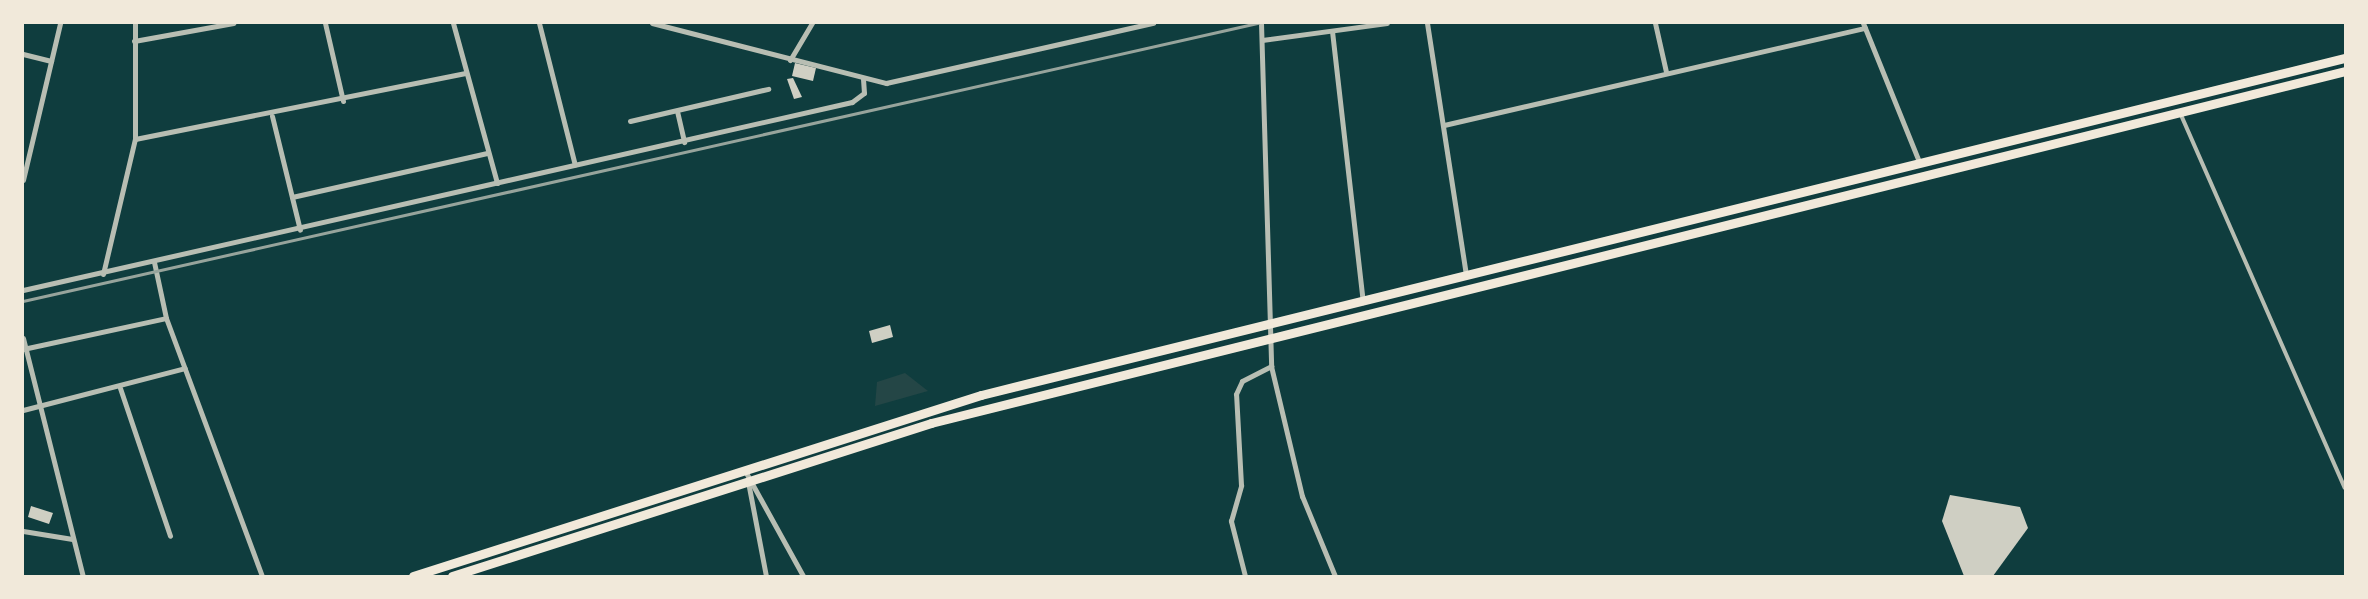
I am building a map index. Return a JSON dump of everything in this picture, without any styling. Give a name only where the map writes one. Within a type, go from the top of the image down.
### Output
[{"type":"highway","points":[[413,576],[743,466],[981,395],[2345,58]]},
{"type":"highway","points":[[452,576],[931,423],[2345,71]]},
{"type":"street","points":[[23,180],[60,23]]},
{"type":"street","points":[[103,274],[135,139],[135,23]]},
{"type":"street","points":[[134,41],[233,23]]},
{"type":"street","points":[[325,23],[343,100]]},
{"type":"street","points":[[453,23],[497,183]]},
{"type":"street","points":[[540,23],[575,165]]},
{"type":"street","points":[[652,23],[886,83],[1153,23]]},
{"type":"street","points":[[674,29],[678,23]]},
{"type":"street","points":[[790,60],[812,23]]},
{"type":"street","points":[[1261,23],[1271,366],[1302,496],[1335,576]]},
{"type":"street","points":[[1262,40],[1387,23]]},
{"type":"street","points":[[1427,23],[1466,275]]},
{"type":"street","points":[[1655,23],[1666,72]]},
{"type":"street","points":[[1444,125],[1864,25],[1920,163]]},
{"type":"street","points":[[1332,30],[1363,302]]},
{"type":"street","points":[[23,54],[51,61]]},
{"type":"street","points":[[135,139],[272,116],[465,73]]},
{"type":"street","points":[[23,290],[300,230],[852,102],[864,93],[863,79]]},
{"type":"street","points":[[630,121],[768,89]]},
{"type":"street","points":[[677,111],[684,142]]},
{"type":"street","points":[[2180,112],[2345,488]]},
{"type":"street","points":[[272,116],[300,230]]},
{"type":"street","points":[[292,197],[487,153]]},
{"type":"street","points":[[154,262],[166,318],[262,576]]},
{"type":"street","points":[[24,349],[166,318]]},
{"type":"street","points":[[23,338],[83,576]]},
{"type":"street","points":[[1245,576],[1231,521],[1241,485],[1236,394],[1242,381],[1271,366]]},
{"type":"street","points":[[23,410],[120,388],[185,368]]},
{"type":"street","points":[[120,388],[170,536]]},
{"type":"street","points":[[743,466],[766,576]]},
{"type":"street","points":[[748,480],[803,576]]},
{"type":"street","points":[[23,531],[72,539]]},
{"type":"shaded area","points":[[905,373],[928,391],[875,406],[877,382]]},
{"type":"building","points":[[795,63],[816,68],[813,81],[792,76]]},
{"type":"building","points":[[793,78],[802,97],[794,99],[787,79]]},
{"type":"building","points":[[890,325],[893,337],[872,343],[869,331]]},
{"type":"building","points":[[1950,495],[2020,507],[2028,528],[1993,576],[1964,576],[1942,521]]},
{"type":"building","points":[[31,506],[53,513],[49,524],[28,517]]},
{"type":"railway","points":[[23,301],[1258,23]]}]
